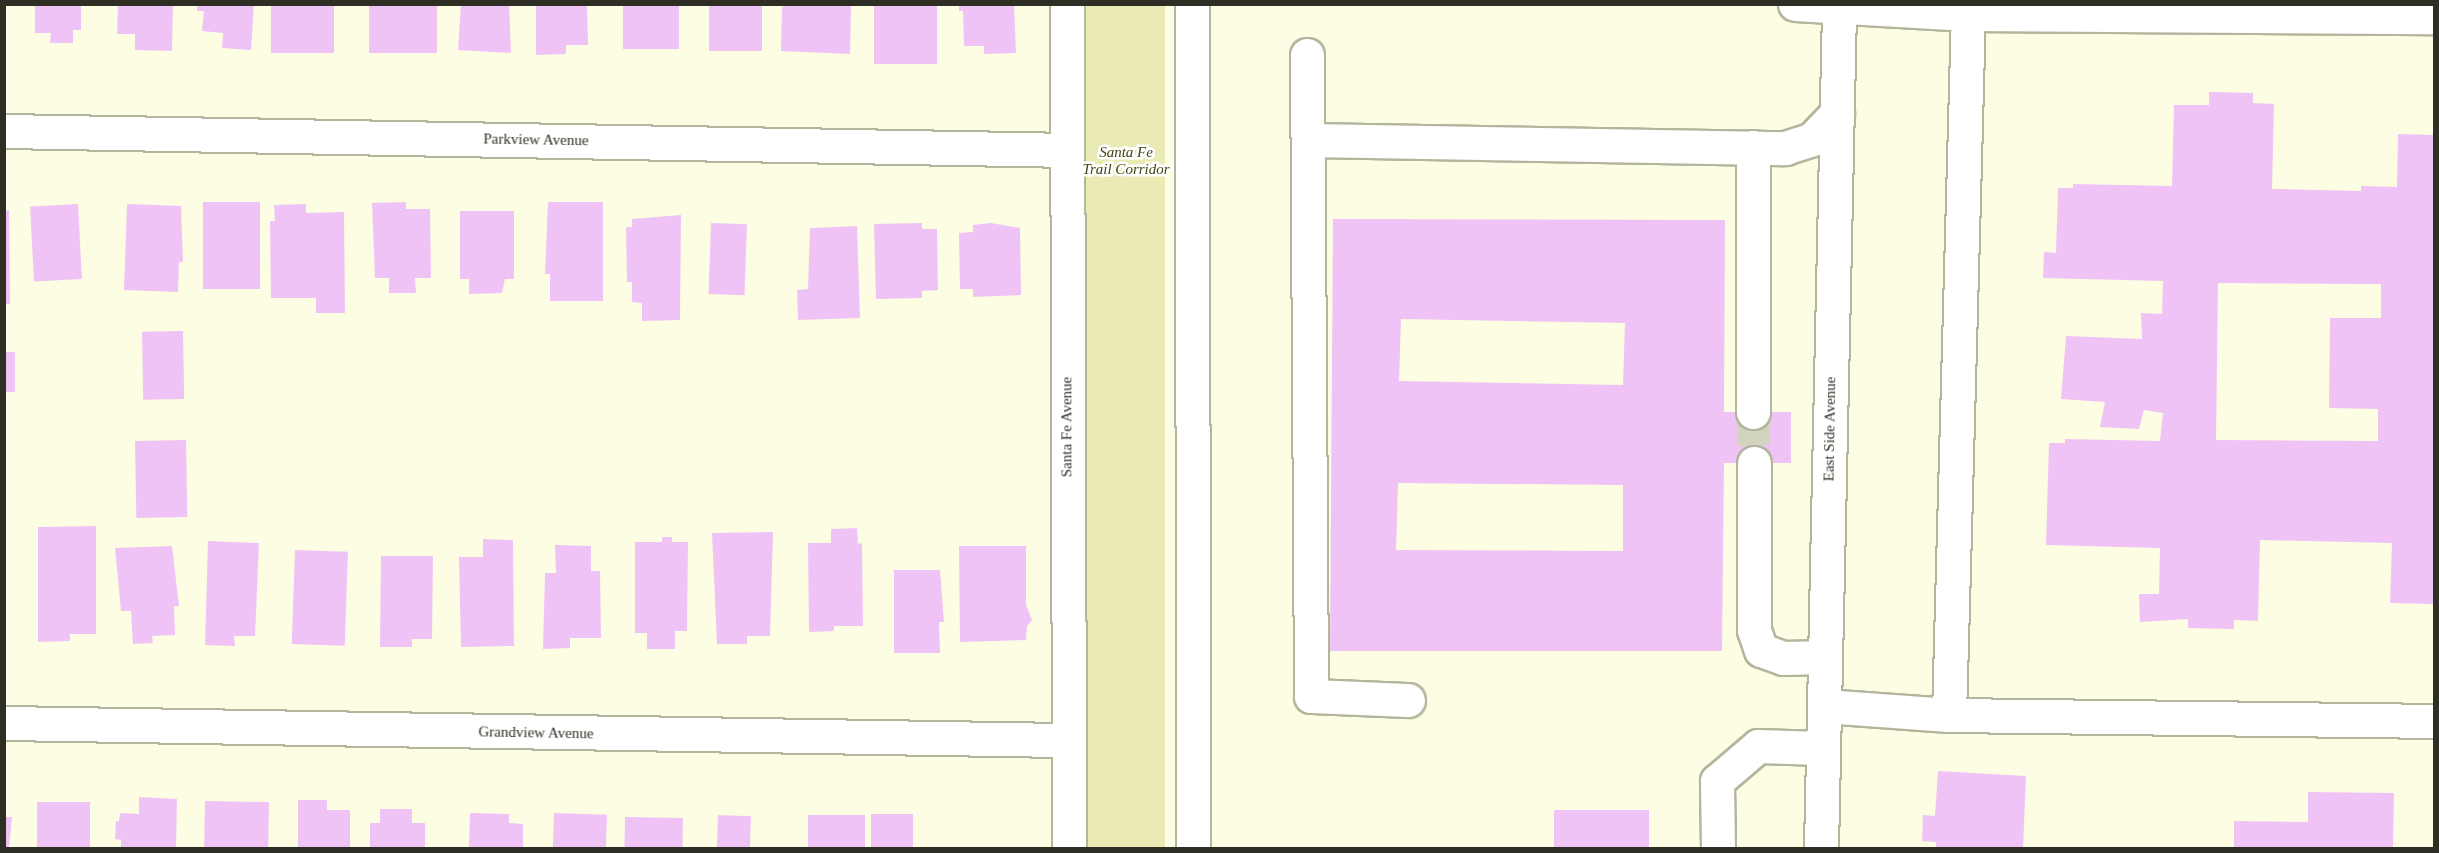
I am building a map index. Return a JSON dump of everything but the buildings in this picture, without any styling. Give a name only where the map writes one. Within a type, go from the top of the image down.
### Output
[{"type":"street","name":"Santa Fe Avenue","points":[[1067,4],[1070,849]]},
{"type":"street","points":[[1192,4],[1193,849]]},
{"type":"street","points":[[1795,4],[1839,9],[1968,14],[2086,9],[2383,11],[2434,17]]},
{"type":"street","name":"East Side Avenue","points":[[1821,849],[1821,748],[1824,706],[1839,9]]},
{"type":"street","points":[[1949,714],[1968,14]]},
{"type":"street","points":[[1307,55],[1311,696],[1408,700]]},
{"type":"street","points":[[1309,140],[1785,148],[1812,138],[1837,113]]},
{"type":"street","name":"Parkview Avenue","points":[[4,131],[1067,150]]},
{"type":"street","points":[[1753,147],[1753,412]]},
{"type":"street","points":[[1754,463],[1754,630],[1761,650],[1783,658],[1825,657]]},
{"type":"street","points":[[1824,706],[1949,714],[2434,721]]},
{"type":"street","name":"Grandview Avenue","points":[[4,723],[1068,740]]},
{"type":"street","points":[[1718,849],[1717,781],[1758,746],[1821,748]]},
{"type":"green space","name":"Santa Fe Trail Corridor","points":[[1085,5],[1165,5],[1165,848],[1085,848]]},
{"type":"tunnel","points":[[1753,412],[1754,463]]}]
